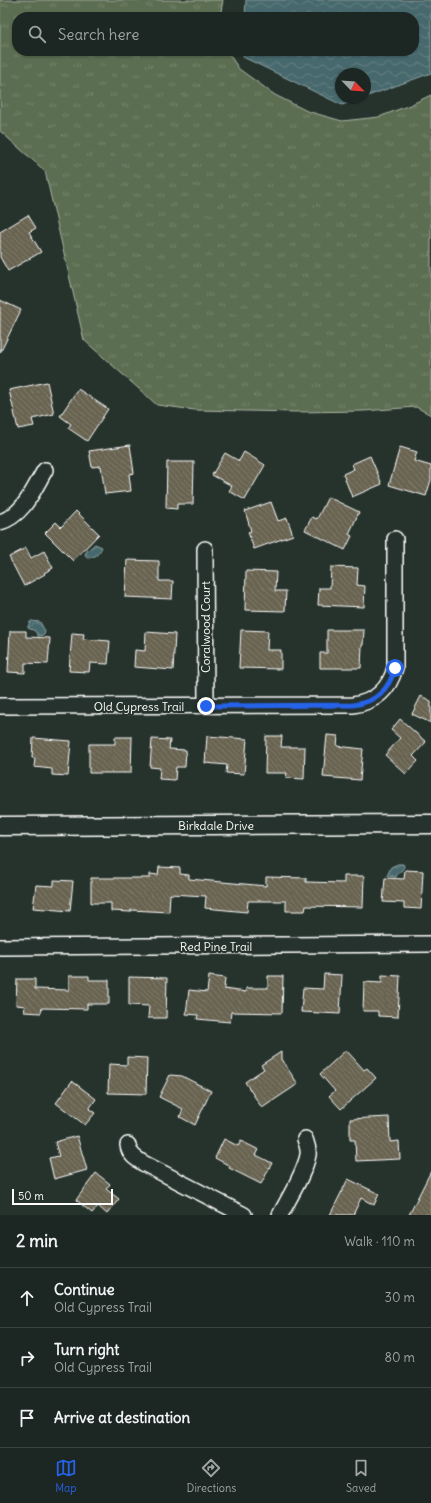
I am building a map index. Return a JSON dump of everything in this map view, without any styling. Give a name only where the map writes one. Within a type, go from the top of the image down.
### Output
[{"type":"street","points":[[0,522],[7,520],[23,507],[45,470]]},
{"type":"street","name":"Old Cypress Trail","points":[[0,706],[353,705],[372,700],[381,694],[390,682],[395,668],[395,539]]},
{"type":"street","name":"Coralwood Court","points":[[205,549],[206,706]]},
{"type":"street","name":"Birkdale Drive","points":[[0,826],[431,824]]},
{"type":"street","name":"Red Pine Trail","points":[[0,947],[431,944]]},
{"type":"street","points":[[280,1215],[304,1167],[308,1155],[308,1147],[305,1139]]},
{"type":"street","points":[[128,1145],[129,1152],[134,1158],[244,1215]]},
{"type":"green space","points":[[0,0],[223,0],[221,12],[12,12],[12,56],[230,56],[239,69],[275,95],[307,111],[342,121],[379,117],[431,95],[431,415],[416,407],[364,411],[296,412],[195,410],[157,405],[84,340],[45,171],[0,131]]},
{"type":"water","points":[[246,0],[431,0],[431,73],[371,95],[371,68],[335,68],[335,102],[243,57],[419,56],[419,12],[245,12]]},
{"type":"water","points":[[95,544],[102,547],[101,549],[98,554],[87,558],[85,554]]},
{"type":"water","points":[[31,621],[40,622],[45,631],[44,635],[38,636],[35,631],[28,628]]},
{"type":"water","points":[[398,864],[403,864],[404,866],[396,877],[387,876],[391,867]]},
{"type":"building","points":[[28,215],[36,228],[29,232],[41,252],[8,271],[0,257],[0,232]]},
{"type":"building","points":[[0,300],[21,310],[0,353]]},
{"type":"building","points":[[47,382],[54,414],[32,419],[34,426],[18,429],[9,390]]},
{"type":"building","points":[[78,389],[108,409],[87,441],[68,428],[71,424],[60,416]]},
{"type":"building","points":[[130,445],[134,473],[129,474],[131,491],[105,494],[101,466],[92,467],[89,451]]},
{"type":"building","points":[[400,447],[417,452],[414,461],[431,466],[431,480],[426,496],[389,485]]},
{"type":"building","points":[[244,452],[265,465],[245,500],[229,491],[232,486],[212,475],[225,453],[239,461]]},
{"type":"building","points":[[370,456],[382,484],[352,497],[343,474],[354,469],[352,464]]},
{"type":"building","points":[[167,462],[194,462],[193,504],[177,504],[177,509],[166,508]]},
{"type":"building","points":[[328,497],[359,512],[349,534],[352,536],[345,550],[305,530],[312,517],[317,519]]},
{"type":"building","points":[[271,502],[278,521],[287,518],[293,535],[254,549],[248,532],[251,531],[245,511]]},
{"type":"building","points":[[76,511],[99,534],[73,561],[45,533],[56,522],[61,527]]},
{"type":"building","points":[[26,548],[31,558],[44,551],[53,568],[24,586],[9,557]]},
{"type":"building","points":[[127,560],[159,561],[159,581],[173,581],[172,599],[125,597]]},
{"type":"building","points":[[331,567],[358,568],[357,585],[365,586],[364,607],[318,605],[319,588],[330,588]]},
{"type":"building","points":[[246,571],[276,572],[275,591],[286,591],[285,611],[245,610]]},
{"type":"building","points":[[241,630],[268,631],[267,650],[281,650],[281,669],[239,668]]},
{"type":"building","points":[[327,630],[364,630],[361,668],[320,668],[320,653],[327,653]]},
{"type":"building","points":[[10,631],[26,631],[26,637],[50,638],[48,664],[25,663],[25,673],[8,672]]},
{"type":"building","points":[[146,632],[175,634],[173,670],[134,667],[135,650],[145,651]]},
{"type":"building","points":[[72,633],[84,634],[83,639],[110,641],[108,664],[90,663],[89,672],[69,671]]},
{"type":"building","points":[[421,696],[431,701],[431,723],[412,714]]},
{"type":"building","points":[[400,719],[426,742],[413,756],[418,761],[406,774],[385,755],[400,738],[391,730]]},
{"type":"building","points":[[327,735],[338,736],[337,746],[363,749],[360,780],[323,777]]},
{"type":"building","points":[[207,736],[247,739],[244,774],[226,773],[227,765],[205,763]]},
{"type":"building","points":[[266,736],[282,736],[281,747],[305,747],[304,779],[286,778],[287,773],[265,773]]},
{"type":"building","points":[[115,737],[132,737],[131,773],[89,773],[89,744],[115,744]]},
{"type":"building","points":[[33,738],[71,741],[68,776],[52,775],[52,769],[34,767],[35,758],[32,758]]},
{"type":"building","points":[[152,739],[170,740],[169,749],[186,750],[185,767],[176,767],[175,780],[159,779],[160,768],[150,767]]},
{"type":"building","points":[[159,867],[180,868],[180,874],[189,875],[189,879],[266,886],[266,877],[306,878],[306,882],[344,883],[344,876],[364,876],[363,907],[306,906],[305,911],[286,911],[286,901],[248,901],[247,912],[205,908],[206,896],[170,894],[169,912],[131,910],[131,912],[111,911],[111,903],[91,903],[91,878],[150,878],[150,874],[158,875]]},
{"type":"building","points":[[405,870],[423,871],[421,909],[404,908],[404,903],[383,902],[385,878],[404,879]]},
{"type":"building","points":[[54,880],[73,881],[70,911],[33,908],[36,885],[54,886]]},
{"type":"building","points":[[324,974],[342,975],[340,1014],[301,1012],[303,988],[323,989]]},
{"type":"building","points":[[382,975],[400,976],[398,1017],[378,1016],[378,1011],[363,1011],[364,982],[382,983]]},
{"type":"building","points":[[69,976],[89,976],[89,980],[109,980],[109,1004],[87,1004],[87,1009],[42,1008],[41,1013],[24,1012],[25,1006],[16,1005],[17,979],[35,979],[35,989],[69,990]]},
{"type":"building","points":[[209,976],[225,978],[224,989],[246,992],[246,988],[268,988],[268,976],[283,976],[282,1013],[231,1012],[230,1022],[197,1019],[198,1015],[186,1014],[189,990],[207,992]]},
{"type":"building","points":[[129,977],[167,978],[166,1018],[148,1018],[149,1006],[129,1005]]},
{"type":"building","points":[[346,1050],[364,1070],[367,1068],[376,1078],[341,1109],[329,1096],[335,1091],[320,1074]]},
{"type":"building","points":[[281,1052],[281,1059],[298,1084],[262,1108],[245,1082],[264,1069],[261,1065]]},
{"type":"building","points":[[127,1057],[147,1058],[146,1094],[108,1093],[109,1064],[127,1065]]},
{"type":"building","points":[[170,1075],[182,1076],[211,1091],[195,1125],[180,1117],[183,1109],[159,1097]]},
{"type":"building","points":[[72,1081],[96,1099],[89,1109],[95,1113],[85,1125],[56,1103]]},
{"type":"building","points":[[389,1117],[390,1142],[399,1141],[400,1159],[356,1161],[355,1140],[350,1140],[350,1119]]},
{"type":"building","points":[[77,1136],[87,1170],[54,1179],[49,1158],[59,1156],[55,1142]]},
{"type":"building","points":[[224,1139],[238,1146],[241,1141],[259,1150],[256,1155],[272,1163],[261,1184],[229,1168],[230,1166],[215,1158]]},
{"type":"building","points":[[431,1171],[431,1215],[409,1215]]},
{"type":"building","points":[[96,1173],[110,1184],[106,1189],[119,1199],[107,1214],[98,1206],[92,1213],[76,1200]]},
{"type":"building","points":[[348,1179],[379,1194],[374,1205],[361,1198],[353,1215],[330,1215]]},
{"type":"route","points":[[206,706],[353,705],[363,703],[372,700],[388,687],[395,668]]}]
